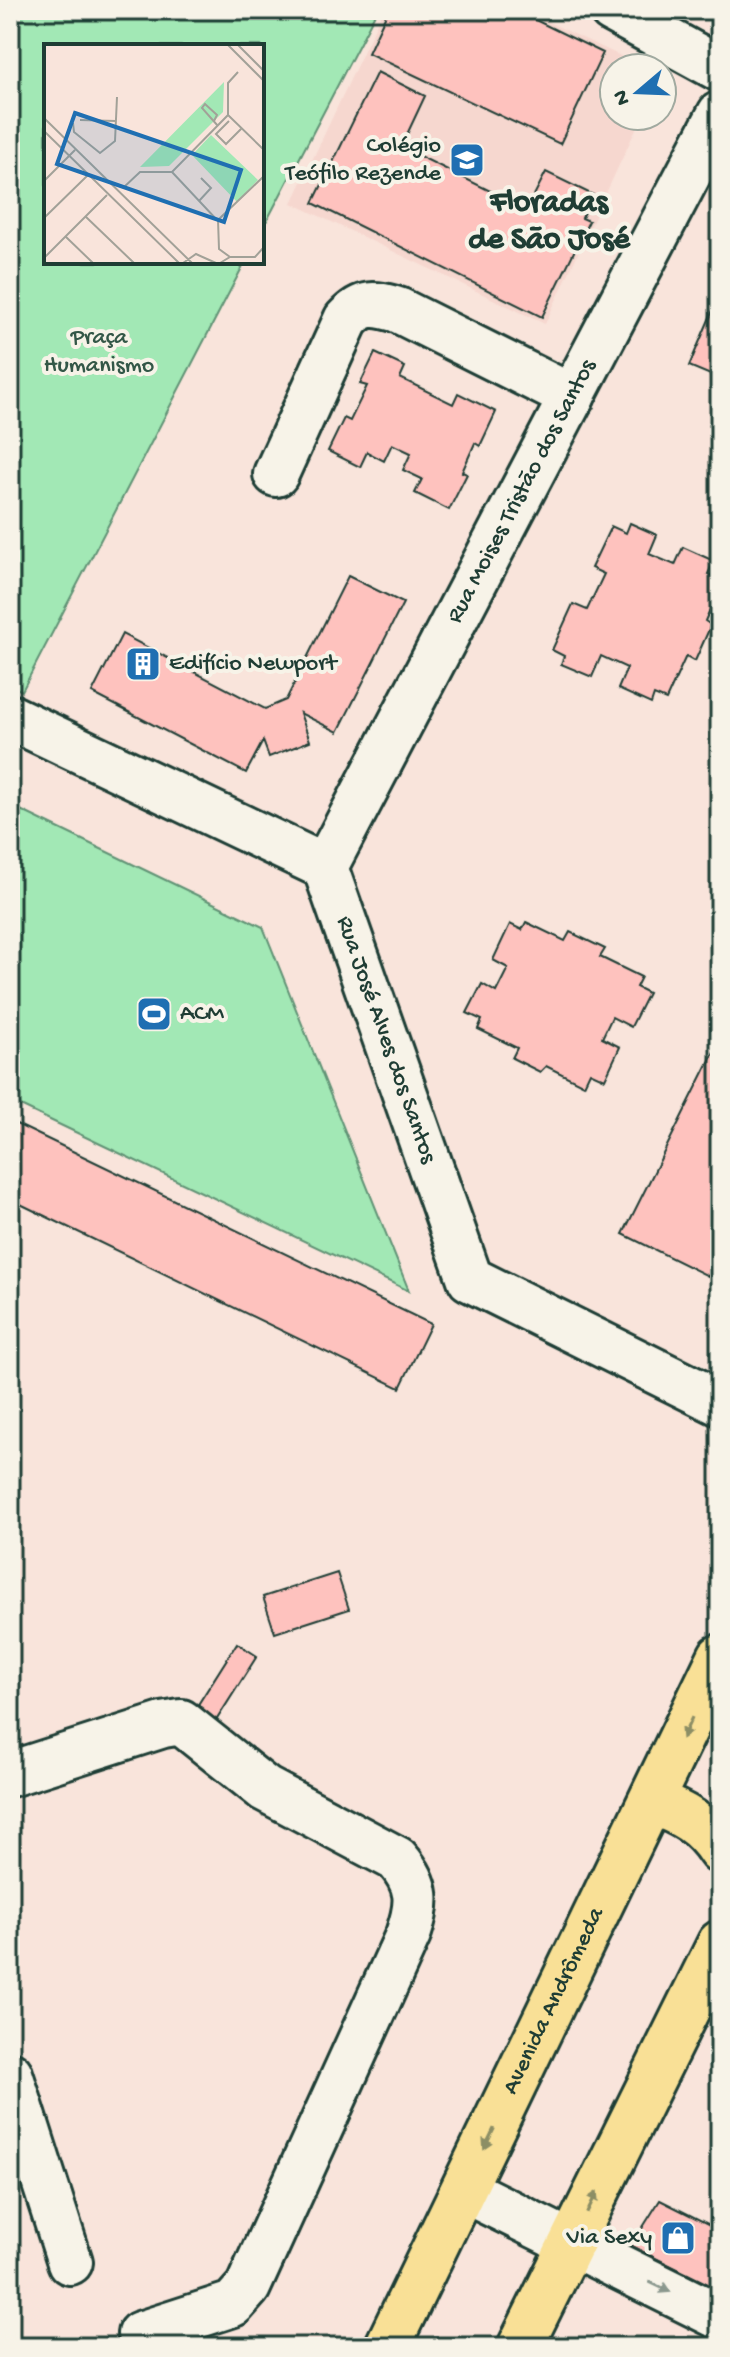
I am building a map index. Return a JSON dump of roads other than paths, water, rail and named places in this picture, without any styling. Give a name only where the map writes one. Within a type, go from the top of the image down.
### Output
[{"type":"main road","name":"Avenida Andrômeda","points":[[390,2346],[720,1657]]},
{"type":"main road","points":[[652,1802],[682,1813],[708,1832],[720,1851]]},
{"type":"main road","points":[[520,2347],[720,1943]]},
{"type":"street","points":[[612,10],[720,69]]},
{"type":"street","name":"Rua Moises Tristão dos Santos","points":[[325,867],[720,114]]},
{"type":"street","points":[[276,474],[346,320],[361,307],[375,305],[398,310],[572,397]]},
{"type":"street","points":[[10,717],[325,867]]},
{"type":"street","name":"Rua José Alves dos Santos","points":[[325,867],[470,1279],[720,1403]]},
{"type":"street","points":[[10,1774],[181,1722],[265,1789],[397,1859],[416,1888],[416,1905],[408,1935],[248,2287],[233,2304],[140,2334]]},
{"type":"street","points":[[10,2074],[70,2262]]},
{"type":"street","points":[[464,2190],[720,2317]]},
{"type":"place","name":"Colégio Teófilo Rezende","points":[[467,160]]},
{"type":"place","name":"Edifício Newport","points":[[143,664]]},
{"type":"place","name":"ACM","points":[[154,1014]]},
{"type":"place","name":"Via Sexy","points":[[678,2238]]},
{"type":"district","name":"Floradas de São José","points":[[549,222]]},
{"type":"park label","name":"Praça Humanismo","points":[[99,352]]}]
